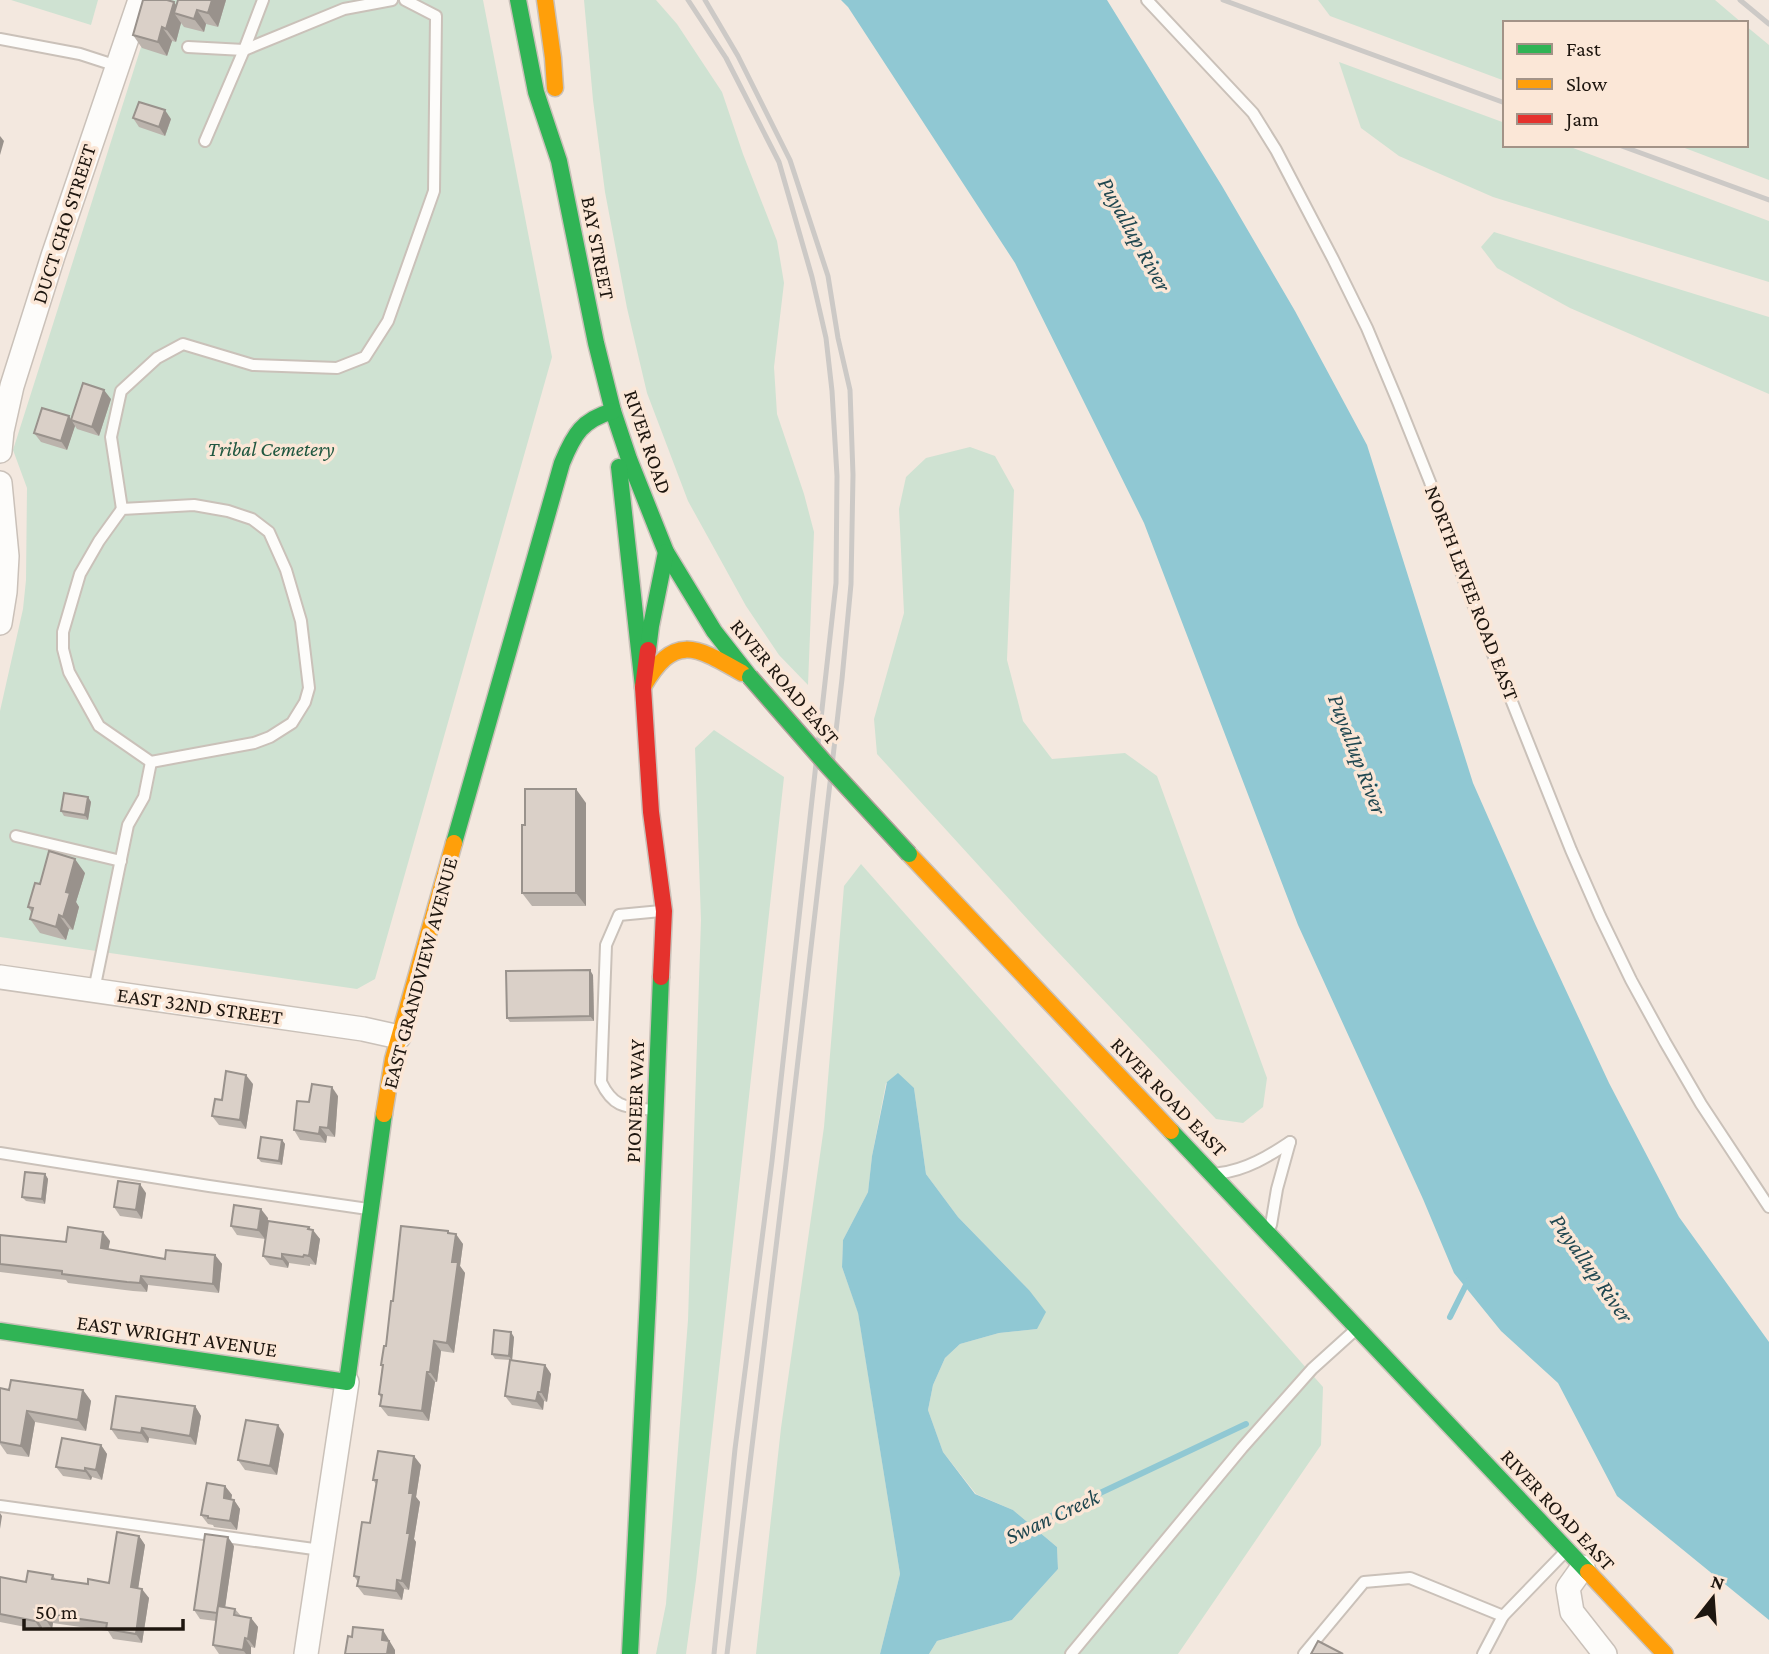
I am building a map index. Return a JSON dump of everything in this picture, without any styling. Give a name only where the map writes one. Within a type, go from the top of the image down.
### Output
[{"type":"main road","name":"BAY STREET","points":[[518,0],[536,92],[559,161],[596,343]]},
{"type":"main road","name":"BAY STREET","points":[[545,0],[553,58],[559,161]]},
{"type":"main road","name":"RIVER ROAD","points":[[596,343],[613,411],[629,459],[666,552]]},
{"type":"main road","points":[[613,411],[643,687]]},
{"type":"main road","name":"EAST GRANDVIEW AVENUE","points":[[347,1382],[381,1133],[399,1037],[562,463],[579,428],[597,415],[613,411]]},
{"type":"main road","name":"RIVER ROAD EAST","points":[[666,552],[714,631],[826,764],[1665,1654]]},
{"type":"main road","name":"PIONEER WAY","points":[[629,1654],[664,911],[651,813],[643,687],[666,552]]},
{"type":"main road","points":[[643,687],[656,664],[666,655],[680,649],[715,656],[750,677]]},
{"type":"main road","name":"EAST WRIGHT AVENUE","points":[[0,1331],[347,1382]]},
{"type":"street","name":"DUCT CHO STREET","points":[[0,451],[4,404],[140,0]]},
{"type":"street","points":[[0,483],[8,556],[0,623]]},
{"type":"street","name":"EAST 32ND STREET","points":[[0,977],[363,1029],[399,1037]]},
{"type":"street","name":"EAST GRANDVIEW AVENUE","points":[[306,1654],[347,1382]]},
{"type":"street","points":[[1583,1567],[1568,1588],[1572,1612],[1605,1654]]},
{"type":"lane","points":[[205,141],[262,0]]},
{"type":"lane","points":[[188,47],[244,50],[344,9],[392,0]]},
{"type":"lane","points":[[122,509],[194,505],[228,511],[252,519],[269,532],[286,570],[301,621],[309,688],[306,702],[292,723],[271,737],[254,743],[151,762],[99,726],[69,672],[63,649],[63,632],[80,574],[122,509],[111,437],[121,391],[157,358],[183,344],[253,365],[337,368],[365,357],[388,321],[434,191],[436,16],[404,0]]},
{"type":"lane","name":"NORTH LEVEE ROAD EAST","points":[[1147,0],[1253,113],[1276,150],[1333,259],[1367,328],[1398,402],[1430,482],[1467,589],[1600,916],[1671,1053],[1769,1207]]},
{"type":"lane","points":[[0,38],[80,54],[117,66]]},
{"type":"lane","points":[[94,990],[128,825],[144,797],[151,762]]},
{"type":"lane","points":[[16,836],[121,861]]},
{"type":"lane","points":[[656,1110],[618,1104],[607,1095],[601,1082],[606,945],[619,915],[664,911]]},
{"type":"lane","points":[[1214,1174],[1244,1167],[1290,1142],[1277,1189],[1270,1235]]},
{"type":"lane","points":[[0,1153],[371,1209]]},
{"type":"lane","points":[[1071,1654],[1242,1448],[1312,1369],[1358,1328]]},
{"type":"lane","points":[[0,1506],[321,1550]]},
{"type":"lane","points":[[1483,1654],[1503,1616],[1567,1550]]},
{"type":"lane","points":[[1304,1654],[1364,1581],[1410,1578],[1503,1616]]},
{"type":"green space","points":[[11,0],[98,0],[91,25]]},
{"type":"green space","name":"Tribal Cemetery","points":[[156,0],[483,0],[552,357],[375,979],[357,989],[0,937],[0,711],[23,609],[26,580],[27,488],[13,450]]},
{"type":"green space","points":[[584,0],[656,0],[677,24],[722,92],[777,241],[784,283],[774,367],[777,414],[814,532],[808,685],[779,655],[746,606],[688,501],[647,393],[627,308],[605,192]]},
{"type":"green space","points":[[1318,0],[1715,0],[1740,21],[1503,21],[1503,80],[1330,16]]},
{"type":"green space","points":[[1748,28],[1769,45],[1769,180],[1682,147],[1748,147]]},
{"type":"green space","points":[[1339,62],[1503,122],[1503,147],[1570,147],[1769,221],[1769,282],[1493,197],[1399,156],[1361,128]]},
{"type":"green space","points":[[1494,232],[1769,317],[1769,394],[1570,308],[1497,268],[1481,247]]},
{"type":"green space","points":[[970,447],[995,456],[1014,490],[1007,660],[1023,721],[1052,759],[1125,753],[1157,776],[1267,1078],[1263,1107],[1243,1123],[1216,1119],[1040,933],[877,754],[874,719],[904,613],[899,509],[906,477],[926,458]]},
{"type":"green space","points":[[714,730],[784,777],[686,1654],[656,1654],[666,1604],[688,1320],[701,920],[695,748]]},
{"type":"green space","points":[[861,864],[1323,1387],[1321,1445],[1178,1654],[929,1654],[937,1641],[1012,1620],[1058,1569],[1057,1547],[1013,1510],[976,1494],[943,1452],[928,1410],[933,1385],[945,1358],[960,1344],[999,1333],[1037,1329],[1029,1290],[958,1217],[926,1174],[914,1088],[886,1083],[868,1192],[843,1240],[842,1267],[858,1312],[900,1574],[880,1654],[756,1654],[781,1428],[824,1127],[844,886]]},
{"type":"water","name":"Puyallup River","points":[[841,0],[1107,0],[1222,186],[1295,311],[1367,445],[1473,783],[1536,926],[1609,1083],[1679,1217],[1769,1342],[1769,1620],[1617,1496],[1558,1383],[1501,1331],[1454,1273],[1298,925],[1144,523],[1015,263]]},
{"type":"water","points":[[898,1073],[914,1088],[926,1174],[958,1217],[1029,1290],[1046,1312],[1037,1329],[999,1333],[960,1344],[945,1358],[933,1385],[928,1410],[943,1452],[975,1494],[1013,1510],[1057,1547],[1058,1569],[1012,1620],[937,1641],[929,1654],[880,1654],[900,1574],[858,1313],[842,1267],[843,1240],[868,1192],[872,1156],[887,1082]]},
{"type":"building","points":[[143,0],[174,2],[166,29],[162,27],[158,42],[133,35]]},
{"type":"building","points":[[178,0],[212,0],[208,13],[197,10],[194,19],[174,13]]},
{"type":"building","points":[[139,102],[165,110],[159,127],[133,118]]},
{"type":"building","points":[[83,383],[104,390],[92,427],[71,420]]},
{"type":"building","points":[[42,408],[69,416],[61,441],[34,433]]},
{"type":"building","points":[[525,789],[576,789],[576,893],[522,893]]},
{"type":"building","points":[[64,793],[88,797],[85,815],[61,811]]},
{"type":"building","points":[[49,851],[75,859],[66,892],[70,893],[63,917],[59,915],[56,927],[30,919],[33,908],[28,907],[35,883],[40,884]]},
{"type":"building","points":[[590,970],[590,1016],[507,1018],[506,971]]},
{"type":"building","points":[[226,1071],[246,1075],[240,1120],[212,1116],[215,1099],[222,1100]]},
{"type":"building","points":[[312,1084],[332,1087],[328,1128],[320,1127],[319,1134],[294,1130],[297,1101],[309,1102]]},
{"type":"building","points":[[261,1137],[282,1140],[279,1161],[258,1158]]},
{"type":"building","points":[[25,1172],[45,1174],[42,1199],[22,1197]]},
{"type":"building","points":[[118,1181],[140,1184],[136,1210],[114,1207]]},
{"type":"building","points":[[234,1205],[261,1209],[258,1230],[231,1226]]},
{"type":"building","points":[[268,1221],[309,1227],[308,1229],[313,1230],[309,1256],[282,1254],[282,1259],[263,1256]]},
{"type":"building","points":[[401,1226],[456,1234],[452,1262],[458,1262],[447,1343],[434,1341],[422,1411],[380,1406],[381,1365],[393,1301]]},
{"type":"building","points":[[68,1227],[103,1232],[101,1248],[165,1259],[166,1250],[215,1255],[213,1284],[141,1276],[140,1283],[127,1282],[0,1264],[0,1235],[66,1242]]},
{"type":"building","points":[[494,1330],[511,1332],[509,1356],[492,1354]]},
{"type":"building","points":[[510,1360],[545,1365],[541,1392],[538,1392],[536,1401],[505,1396]]},
{"type":"building","points":[[11,1380],[83,1390],[78,1420],[27,1411],[21,1446],[0,1442],[0,1388],[9,1390]]},
{"type":"building","points":[[116,1396],[195,1406],[190,1436],[142,1428],[141,1433],[111,1429]]},
{"type":"building","points":[[246,1420],[278,1425],[270,1466],[238,1460]]},
{"type":"building","points":[[62,1438],[101,1445],[96,1470],[56,1467]]},
{"type":"building","points":[[378,1451],[414,1456],[409,1493],[413,1493],[407,1533],[410,1533],[402,1581],[397,1580],[396,1591],[357,1586],[359,1577],[354,1576],[362,1522],[370,1523],[377,1480],[373,1480]]},
{"type":"building","points":[[207,1483],[225,1486],[224,1498],[234,1500],[230,1521],[201,1515]]},
{"type":"building","points":[[117,1532],[139,1536],[131,1587],[142,1589],[136,1634],[106,1629],[107,1623],[47,1614],[46,1620],[36,1618],[35,1621],[0,1614],[0,1577],[26,1582],[28,1571],[53,1575],[52,1579],[88,1584],[88,1579],[109,1583]]},
{"type":"building","points":[[205,1534],[228,1537],[217,1613],[194,1610]]},
{"type":"building","points":[[218,1606],[235,1609],[234,1615],[251,1618],[248,1639],[245,1638],[243,1650],[213,1645]]},
{"type":"building","points":[[353,1627],[383,1630],[382,1640],[389,1641],[387,1654],[345,1654],[348,1636],[352,1637]]},
{"type":"building","points":[[1318,1641],[1343,1654],[1311,1654]]},
{"type":"waterway","name":"Swan Creek","points":[[1450,1317],[1468,1281]]},
{"type":"waterway","name":"Swan Creek","points":[[1024,1529],[1246,1424]]},
{"type":"railway","points":[[688,0],[726,58],[779,162],[812,277],[826,338],[837,476],[836,583],[772,1161],[735,1449],[714,1654]]},
{"type":"railway","points":[[705,0],[738,56],[790,160],[828,276],[850,390],[853,475],[851,584],[842,679],[727,1654]]},
{"type":"railway","points":[[1223,0],[1503,102]]},
{"type":"railway","points":[[1740,0],[1769,24]]},
{"type":"railway","points":[[1624,147],[1769,200]]},
{"type":"traffic: fast","points":[[518,0],[536,92],[559,161],[596,343],[613,411],[629,459],[666,552],[714,631],[750,677]]},
{"type":"traffic: fast","points":[[454,843],[562,463],[580,430],[594,419],[613,411]]},
{"type":"traffic: fast","points":[[619,467],[643,687]]},
{"type":"traffic: fast","points":[[648,650],[666,552]]},
{"type":"traffic: fast","points":[[750,677],[909,854]]},
{"type":"traffic: fast","points":[[630,1654],[661,977]]},
{"type":"traffic: fast","points":[[0,1331],[347,1382],[384,1114]]},
{"type":"traffic: fast","points":[[1171,1131],[1588,1572]]},
{"type":"traffic: slow","points":[[545,0],[555,88]]},
{"type":"traffic: slow","points":[[643,687],[665,658],[687,650],[711,656],[742,673]]},
{"type":"traffic: slow","points":[[384,1114],[393,1059],[454,843]]},
{"type":"traffic: slow","points":[[909,854],[1171,1131]]},
{"type":"traffic: slow","points":[[1588,1572],[1665,1654]]},
{"type":"traffic: jam","points":[[648,650],[643,687],[651,812],[664,911],[661,977]]}]
